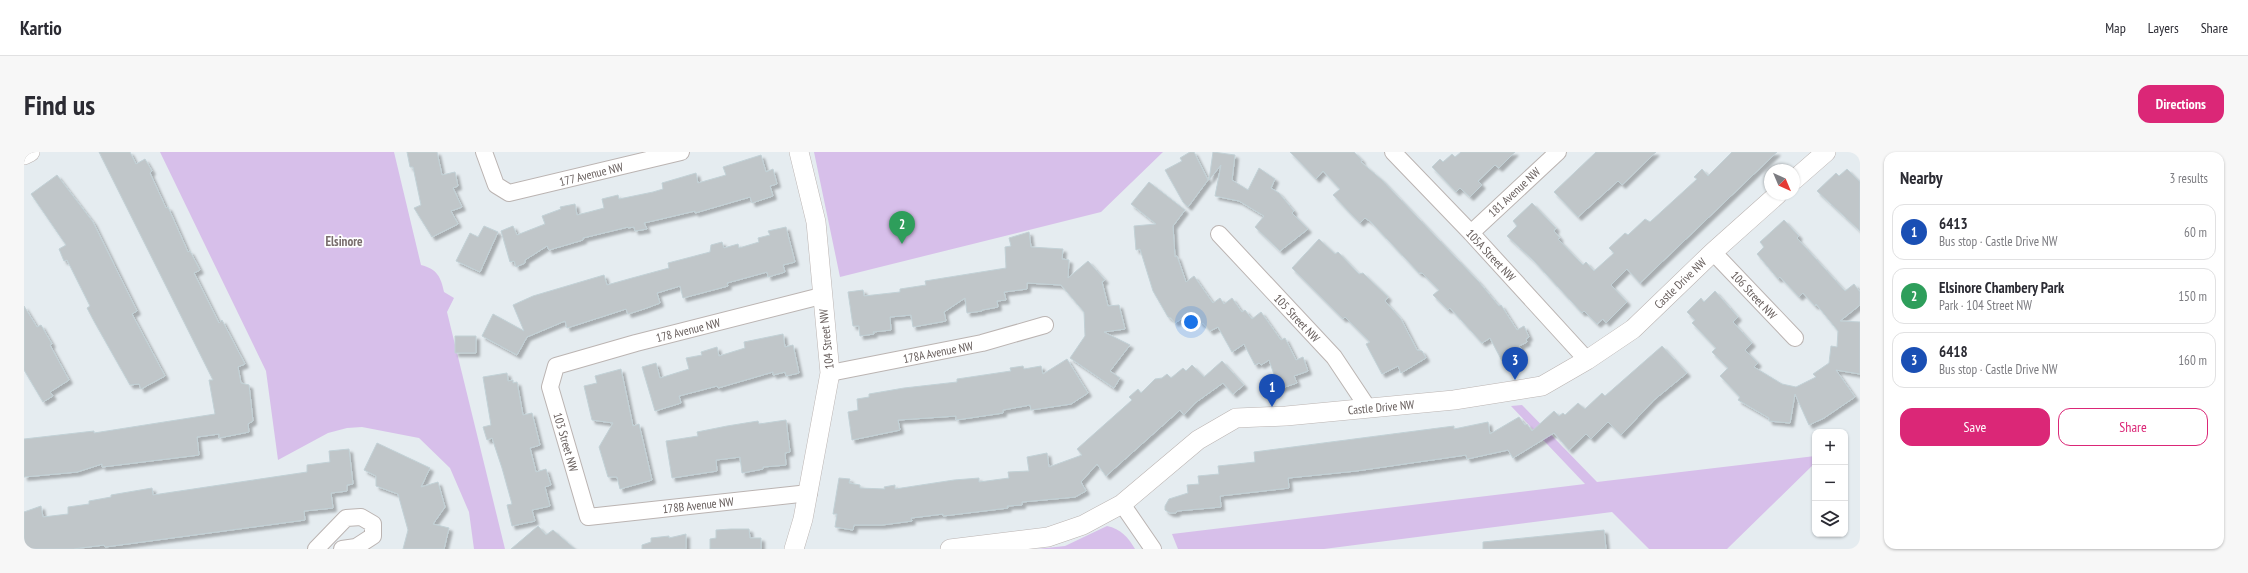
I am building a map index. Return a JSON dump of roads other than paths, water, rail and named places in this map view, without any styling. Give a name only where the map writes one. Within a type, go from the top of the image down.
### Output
[{"type":"street","points":[[24,156],[30,152]]},
{"type":"street","name":"177 Avenue NW","points":[[484,152],[493,179],[501,189],[509,193],[681,152]]},
{"type":"street","name":"104 Street NW","points":[[794,549],[809,493],[830,373],[821,296],[816,222],[799,152]]},
{"type":"street","name":"105A Street NW","points":[[1393,152],[1587,360]]},
{"type":"street","name":"181 Avenue NW","points":[[1470,233],[1558,152]]},
{"type":"street","points":[[1800,175],[1826,152]]},
{"type":"street","name":"Castle Drive NW","points":[[950,549],[1048,537],[1083,525],[1122,504],[1198,440],[1236,418],[1286,416],[1454,400],[1542,386],[1587,360],[1633,329],[1713,252],[1771,200]]},
{"type":"street","name":"105 Street NW","points":[[1219,234],[1334,357],[1368,408]]},
{"type":"street","name":"106 Street NW","points":[[1713,252],[1795,338]]},
{"type":"street","name":"178 Avenue NW","points":[[556,366],[636,343],[821,296]]},
{"type":"street","name":"178A Avenue NW","points":[[830,373],[982,343],[1045,325]]},
{"type":"street","name":"103 Street NW","points":[[556,366],[550,387],[588,517]]},
{"type":"street","name":"178B Avenue NW","points":[[588,517],[809,493]]},
{"type":"street","points":[[1122,504],[1153,549]]},
{"type":"street","points":[[316,549],[346,518],[361,517],[374,524],[373,536],[356,547],[342,549]]},
{"type":"place","name":"Elsinore Chambery Park","points":[[902,244]]},
{"type":"place","name":"6418","points":[[1515,380]]},
{"type":"place","name":"6413","points":[[1272,407]]},
{"type":"district","name":"Elsinore","points":[[344,241]]}]
